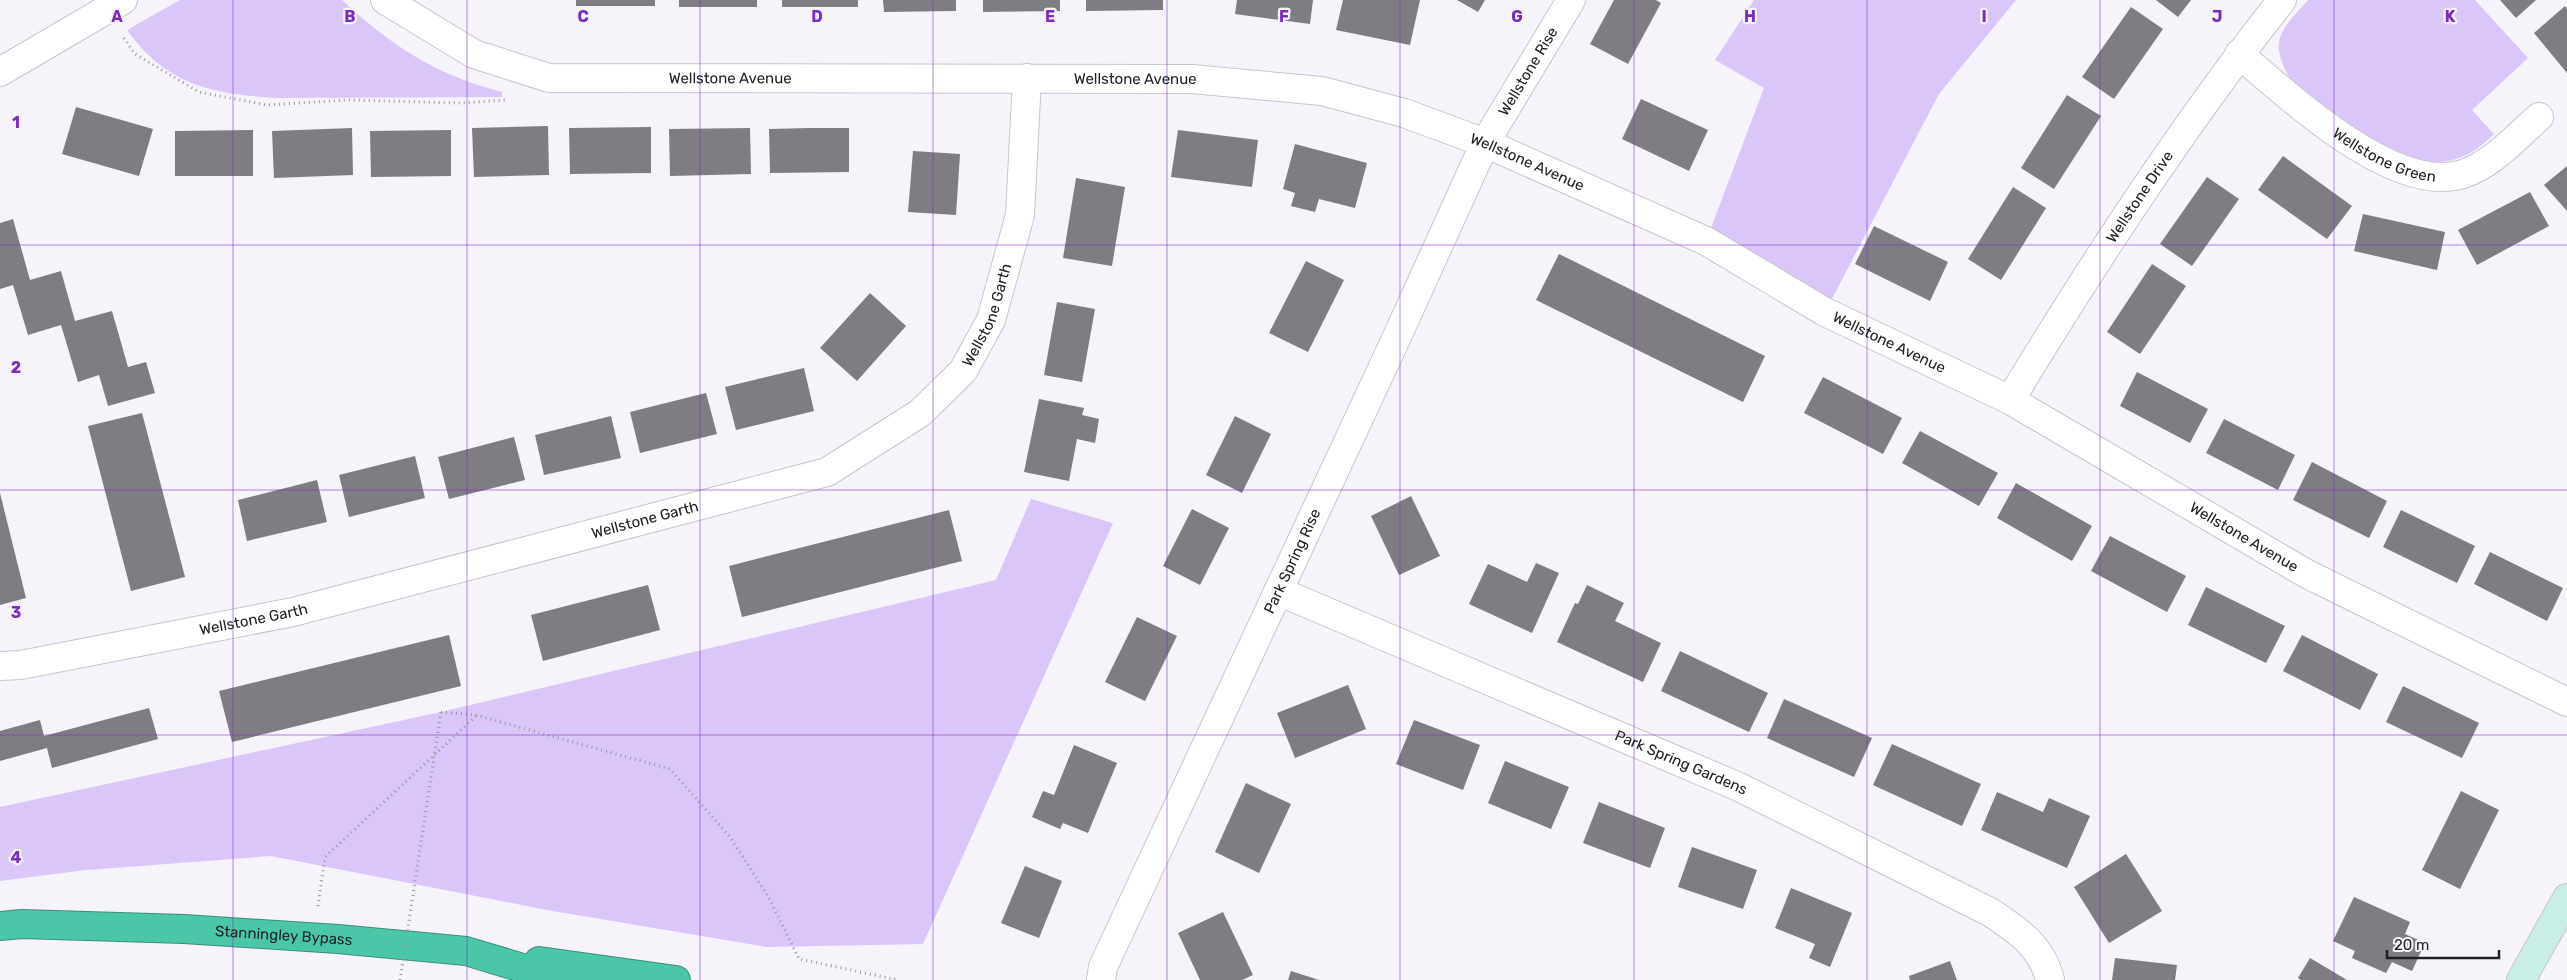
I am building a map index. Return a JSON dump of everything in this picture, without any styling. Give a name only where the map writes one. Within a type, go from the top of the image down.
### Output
[{"type":"highway","name":"Stanningley Bypass","points":[[0,926],[22,924],[184,929],[466,951],[562,980]]},
{"type":"highway","points":[[466,951],[676,980]]},
{"type":"street","name":"Wellstone Avenue","points":[[385,0],[474,54],[549,78],[1192,79],[1322,91],[1404,113],[1485,143],[1706,241],[1825,312],[2010,400],[2307,574],[2567,702]]},
{"type":"street","name":"Wellstone Rise","points":[[1485,143],[1571,0]]},
{"type":"street","name":"Wellstone Drive","points":[[2010,400],[2092,264],[2239,54],[2282,0]]},
{"type":"street","points":[[0,72],[114,5]]},
{"type":"street","name":"Wellstone Green","points":[[2239,54],[2339,136],[2383,161],[2431,177],[2463,174],[2497,155],[2538,117]]},
{"type":"street","name":"Wellstone Garth","points":[[0,666],[20,665],[293,612],[826,472],[920,413],[963,371],[990,320],[1020,215],[1027,78]]},
{"type":"street","name":"Park Spring Rise","points":[[1101,980],[1103,967],[1485,143]]},
{"type":"street","name":"Park Spring Gardens","points":[[1278,590],[1739,787],[1990,912],[2024,935],[2046,963],[2050,980]]},
{"type":"street","points":[[2521,980],[2567,898]]},
{"type":"path","points":[[114,5],[135,54],[199,92],[267,105],[348,100],[461,103],[503,101],[549,78]]},
{"type":"path","points":[[400,980],[440,712],[476,715],[670,769],[730,837],[768,896],[799,959],[898,980]]},
{"type":"path","points":[[313,938],[324,857],[476,715]]},
{"type":"shaded area","points":[[180,0],[342,0],[378,31],[416,57],[457,77],[502,92],[502,97],[276,98],[211,89],[174,75],[142,49],[127,30]]},
{"type":"shaded area","points":[[1754,0],[2016,0],[1939,94],[1825,312],[1706,241],[1764,88],[1715,60]]},
{"type":"shaded area","points":[[2308,0],[2475,0],[2528,58],[2472,110],[2494,134],[2482,145],[2462,157],[2438,162],[2423,160],[2407,156],[2376,141],[2304,92],[2292,82],[2287,74],[2280,55],[2279,44],[2288,23]]},
{"type":"shaded area","points":[[1031,499],[1113,523],[923,944],[767,947],[547,910],[271,856],[86,870],[0,881],[0,807],[441,712],[996,580]]},
{"type":"building","points":[[576,0],[655,0],[655,6],[576,6]]},
{"type":"building","points":[[679,0],[757,0],[757,7],[679,7]]},
{"type":"building","points":[[782,0],[858,0],[858,7],[782,7]]},
{"type":"building","points":[[883,0],[956,0],[956,11],[884,12]]},
{"type":"building","points":[[983,0],[1060,0],[1060,11],[983,12]]},
{"type":"building","points":[[1086,0],[1163,0],[1163,10],[1086,11]]},
{"type":"building","points":[[1237,0],[1313,0],[1310,24],[1235,14]]},
{"type":"building","points":[[1343,0],[1420,0],[1410,45],[1336,30]]},
{"type":"building","points":[[1457,0],[1485,0],[1478,12]]},
{"type":"building","points":[[1614,0],[1656,0],[1661,3],[1628,64],[1590,44]]},
{"type":"building","points":[[2156,0],[2191,0],[2178,17]]},
{"type":"building","points":[[2500,0],[2536,0],[2516,18]]},
{"type":"building","points":[[2565,6],[2567,9],[2567,73],[2534,33]]},
{"type":"building","points":[[2131,7],[2163,29],[2114,99],[2082,77]]},
{"type":"building","points":[[2067,95],[2101,116],[2054,189],[2021,168]]},
{"type":"building","points":[[1641,99],[1708,130],[1689,171],[1622,139]]},
{"type":"building","points":[[76,107],[153,129],[139,176],[62,154]]},
{"type":"building","points":[[548,126],[549,175],[474,177],[472,128]]},
{"type":"building","points":[[651,127],[651,173],[570,174],[569,128]]},
{"type":"building","points":[[352,128],[353,175],[274,178],[272,131]]},
{"type":"building","points":[[750,128],[751,174],[670,176],[669,129]]},
{"type":"building","points":[[849,128],[849,172],[770,173],[769,129]]},
{"type":"building","points":[[253,130],[253,176],[175,176],[175,131]]},
{"type":"building","points":[[451,130],[451,176],[371,177],[370,131]]},
{"type":"building","points":[[1178,130],[1258,140],[1252,187],[1171,177]]},
{"type":"building","points":[[1295,144],[1367,163],[1355,208],[1319,199],[1315,212],[1291,206],[1295,193],[1283,189]]},
{"type":"building","points":[[913,151],[960,154],[956,215],[908,212]]},
{"type":"building","points":[[2283,156],[2352,206],[2327,239],[2258,190]]},
{"type":"building","points":[[2567,166],[2567,211],[2544,185]]},
{"type":"building","points":[[2207,177],[2239,199],[2192,266],[2160,244]]},
{"type":"building","points":[[1076,178],[1125,187],[1112,266],[1063,258]]},
{"type":"building","points":[[2013,187],[2046,208],[2001,280],[1968,259]]},
{"type":"building","points":[[2530,192],[2549,226],[2477,265],[2458,230]]},
{"type":"building","points":[[2363,214],[2445,232],[2437,270],[2354,251]]},
{"type":"building","points":[[13,219],[30,280],[61,271],[75,321],[112,311],[128,367],[146,362],[155,393],[108,406],[99,375],[78,382],[61,325],[28,335],[13,285],[0,289],[0,223]]},
{"type":"building","points":[[1874,226],[1948,262],[1930,301],[1855,264]]},
{"type":"building","points":[[1559,254],[1765,356],[1743,402],[1536,300]]},
{"type":"building","points":[[1306,261],[1344,280],[1308,352],[1269,333]]},
{"type":"building","points":[[2152,264],[2186,286],[2140,354],[2107,332]]},
{"type":"building","points":[[870,293],[906,326],[857,381],[820,348]]},
{"type":"building","points":[[1057,302],[1095,309],[1082,382],[1044,375]]},
{"type":"building","points":[[804,368],[814,411],[736,430],[725,387]]},
{"type":"building","points":[[2137,372],[2208,409],[2190,443],[2120,406]]},
{"type":"building","points":[[1823,377],[1902,418],[1883,454],[1804,413]]},
{"type":"building","points":[[706,393],[717,434],[640,453],[630,412]]},
{"type":"building","points":[[1039,399],[1084,408],[1082,415],[1099,419],[1095,443],[1077,439],[1069,481],[1024,472]]},
{"type":"building","points":[[142,413],[185,577],[131,591],[88,426]]},
{"type":"building","points":[[611,416],[621,458],[544,475],[535,435]]},
{"type":"building","points":[[1235,416],[1271,434],[1242,493],[1206,475]]},
{"type":"building","points":[[2224,419],[2295,455],[2278,490],[2206,453]]},
{"type":"building","points":[[1920,431],[1998,473],[1979,506],[1902,463]]},
{"type":"building","points":[[514,437],[525,480],[449,499],[438,457]]},
{"type":"building","points":[[415,456],[425,498],[349,517],[339,475]]},
{"type":"building","points":[[2312,462],[2387,501],[2369,538],[2293,500]]},
{"type":"building","points":[[317,480],[327,522],[247,541],[238,500]]},
{"type":"building","points":[[2016,483],[2092,526],[2072,561],[1997,518]]},
{"type":"building","points":[[0,493],[26,598],[0,605]]},
{"type":"building","points":[[1411,496],[1440,556],[1399,575],[1371,516]]},
{"type":"building","points":[[1192,509],[1229,528],[1200,585],[1163,566]]},
{"type":"building","points":[[949,510],[962,561],[742,617],[729,566]]},
{"type":"building","points":[[2401,510],[2475,546],[2457,583],[2383,547]]},
{"type":"building","points":[[2110,536],[2186,576],[2167,612],[2091,571]]},
{"type":"building","points":[[2490,552],[2563,588],[2547,621],[2474,584]]},
{"type":"building","points":[[1536,563],[1559,573],[1532,633],[1469,604],[1488,564],[1527,582]]},
{"type":"building","points":[[648,585],[660,630],[543,661],[531,615]]},
{"type":"building","points":[[1587,585],[1624,603],[1615,621],[1661,643],[1643,682],[1557,642],[1575,603],[1578,604]]},
{"type":"building","points":[[2206,587],[2285,626],[2266,663],[2188,625]]},
{"type":"building","points":[[1137,617],[1177,636],[1145,701],[1105,682]]},
{"type":"building","points":[[449,635],[461,686],[232,742],[219,691]]},
{"type":"building","points":[[2302,635],[2378,674],[2360,710],[2283,671]]},
{"type":"building","points":[[1680,651],[1768,693],[1749,732],[1661,691]]},
{"type":"building","points":[[1348,685],[1366,729],[1295,758],[1277,713]]},
{"type":"building","points":[[2403,686],[2479,723],[2462,758],[2386,722]]},
{"type":"building","points":[[1784,699],[1872,738],[1854,777],[1767,738]]},
{"type":"building","points":[[149,708],[158,739],[52,768],[47,748],[0,761],[0,731],[40,720],[44,736]]},
{"type":"building","points":[[1414,720],[1480,745],[1463,790],[1396,764]]},
{"type":"building","points":[[1892,744],[1981,784],[1962,826],[1873,785]]},
{"type":"building","points":[[1074,745],[1117,763],[1088,833],[1063,823],[1060,829],[1032,817],[1043,791],[1054,795]]},
{"type":"building","points":[[1505,761],[1569,787],[1551,829],[1488,803]]},
{"type":"building","points":[[1246,783],[1291,804],[1259,873],[1215,852]]},
{"type":"building","points":[[2461,791],[2499,810],[2460,889],[2422,870]]},
{"type":"building","points":[[1997,792],[2043,812],[2049,798],[2090,816],[2067,868],[1981,830]]},
{"type":"building","points":[[1599,802],[1665,828],[1650,868],[1583,843]]},
{"type":"building","points":[[1692,847],[1757,870],[1743,909],[1678,887]]},
{"type":"building","points":[[2126,854],[2162,911],[2109,943],[2074,887]]},
{"type":"building","points":[[1025,866],[1062,881],[1039,938],[1001,923]]},
{"type":"building","points":[[1791,888],[1852,913],[1830,967],[1809,958],[1815,944],[1775,928]]},
{"type":"building","points":[[2354,897],[2410,922],[2405,934],[2425,943],[2412,971],[2392,962],[2386,973],[2352,958],[2355,951],[2333,941]]},
{"type":"building","points":[[1223,912],[1253,975],[1242,980],[1200,980],[1178,933]]},
{"type":"building","points":[[2115,958],[2177,965],[2175,980],[2112,980]]},
{"type":"building","points":[[2310,958],[2347,980],[2301,980],[2298,978]]},
{"type":"building","points":[[1950,961],[1957,980],[1910,980],[1909,976]]},
{"type":"building","points":[[1291,971],[1319,980],[1288,980]]}]
